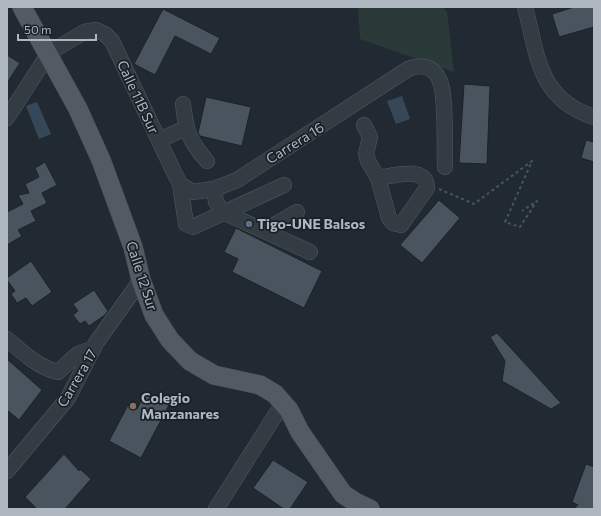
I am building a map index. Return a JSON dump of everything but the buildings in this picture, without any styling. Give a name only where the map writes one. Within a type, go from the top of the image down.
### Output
[{"type":"main road","name":"Calle 12 Sur","points":[[22,7],[49,53],[78,109],[101,160],[133,247],[141,280],[154,315],[170,340],[190,361],[214,375],[260,384],[275,394],[289,410],[300,432],[344,494],[355,502],[370,509]]},
{"type":"street","points":[[525,7],[543,75],[553,92],[567,105],[594,116]]},
{"type":"street","name":"Calle 11B Sur","points":[[49,53],[84,32],[96,30],[105,34],[112,41],[159,140],[186,188],[183,208],[186,224],[189,226],[197,226],[223,212]]},
{"type":"street","points":[[7,118],[49,53]]},
{"type":"street","name":"Carrera 16","points":[[186,188],[214,189],[236,180],[360,116],[392,80],[408,69],[416,66],[431,69],[440,81],[443,105],[444,166]]},
{"type":"street","points":[[183,104],[186,128],[197,150],[207,160]]},
{"type":"street","points":[[360,116],[370,137],[366,154],[368,161],[378,178],[389,218],[393,223],[399,225],[403,224],[427,188],[427,184],[422,177],[414,173],[378,178]]},
{"type":"street","points":[[159,140],[186,128]]},
{"type":"street","points":[[223,212],[242,205],[284,185]]},
{"type":"street","points":[[214,189],[216,202],[223,212],[310,252]]},
{"type":"street","points":[[264,231],[297,212]]},
{"type":"street","name":"Carrera 17","points":[[7,471],[68,398],[93,350],[141,280]]},
{"type":"street","points":[[7,339],[28,357],[51,370],[58,372],[76,354],[84,350],[93,350]]},
{"type":"street","points":[[216,509],[283,403]]},
{"type":"path","points":[[427,184],[474,204],[532,161],[505,222],[520,227],[537,201],[522,211]]},
{"type":"shaded area","points":[[358,7],[443,7],[447,12],[454,72],[360,39]]},
{"type":"water","points":[[402,96],[410,119],[396,124],[387,101]]},
{"type":"water","points":[[37,102],[51,134],[39,139],[26,106]]},
{"type":"place","name":"Tigo-UNE Balsos","points":[[249,224]]},
{"type":"place","name":"Colegio Manzanares","points":[[133,406]]}]
